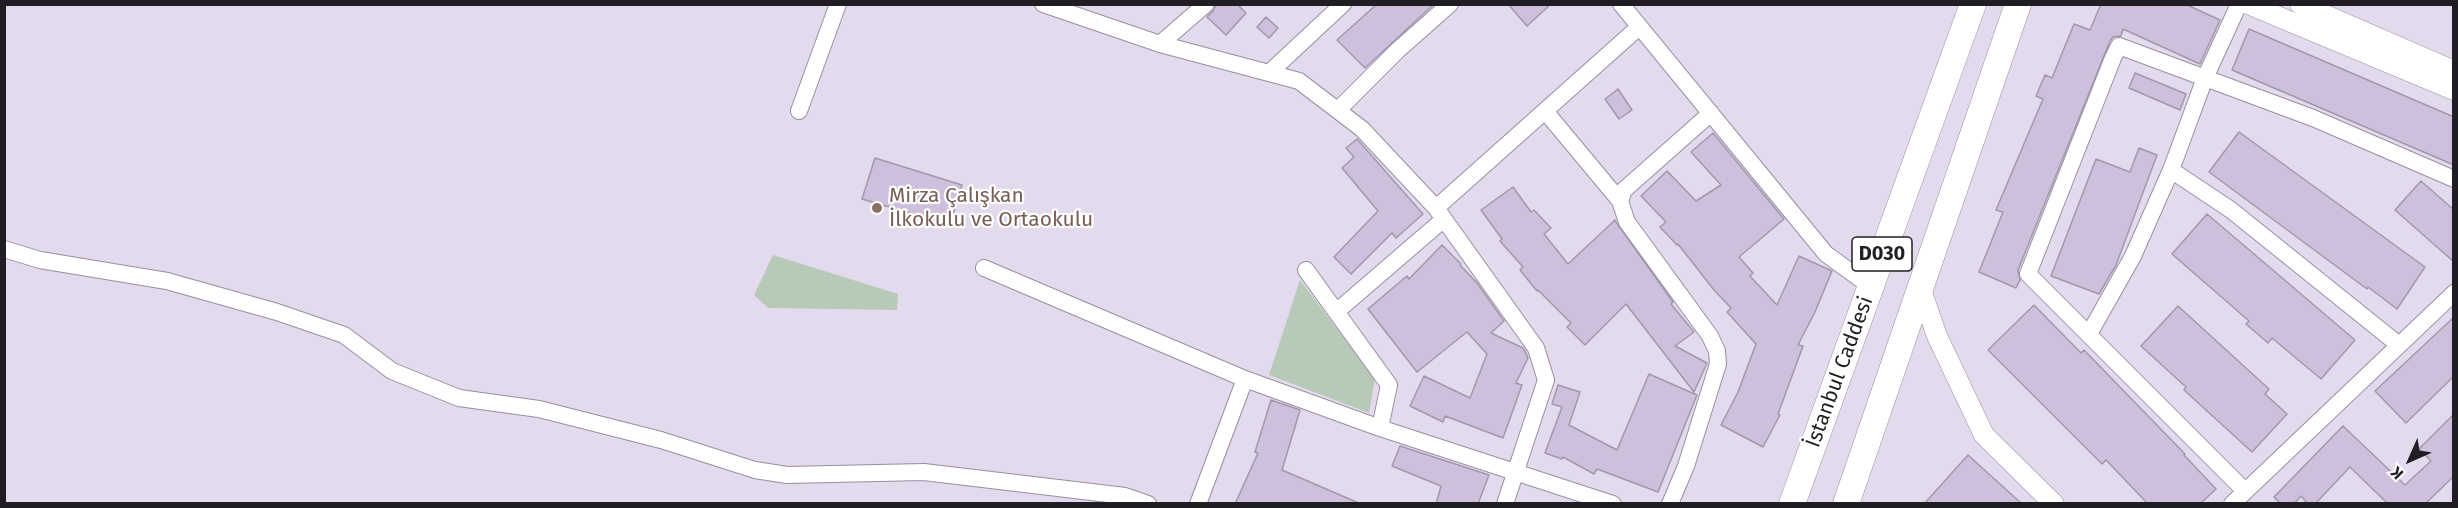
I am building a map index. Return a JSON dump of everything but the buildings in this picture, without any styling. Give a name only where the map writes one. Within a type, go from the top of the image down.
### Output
[{"type":"main road","name":"İstanbul Caddesi","points":[[1792,504],[1973,4]]},
{"type":"main road","name":"D030","points":[[1846,504],[2018,4]]},
{"type":"street","points":[[799,111],[838,4]]},
{"type":"street","points":[[1043,4],[1160,44],[1299,81],[1362,129],[1440,214],[1536,348],[1546,381],[1504,504]]},
{"type":"street","points":[[1160,44],[1206,4]]},
{"type":"street","points":[[1269,73],[1343,4]]},
{"type":"street","points":[[1338,110],[1398,50],[1450,4]]},
{"type":"street","points":[[1621,4],[1826,254],[1870,286]]},
{"type":"street","points":[[2090,334],[2133,255],[2171,170],[2205,78],[2239,4]]},
{"type":"street","points":[[2248,4],[2454,90]]},
{"type":"street","points":[[2300,4],[2454,71]]},
{"type":"street","points":[[1336,312],[1545,111],[1639,27]]},
{"type":"street","points":[[2245,491],[2028,274],[2119,46],[2313,118],[2454,179]]},
{"type":"street","points":[[1545,111],[1620,201],[1627,222],[1710,336],[1717,351],[1718,364],[1686,466],[1670,504]]},
{"type":"street","points":[[1620,201],[1624,190],[1711,113]]},
{"type":"street","points":[[2171,170],[2231,210],[2399,345]]},
{"type":"street","points":[[4,249],[40,261],[167,281],[277,312],[344,335],[392,371],[459,398],[539,409],[661,440],[755,470],[787,475],[924,472],[1125,496],[1148,504]]},
{"type":"street","points":[[984,268],[1245,379],[1380,428],[1613,504]]},
{"type":"street","points":[[1306,270],[1389,385],[1380,428]]},
{"type":"street","points":[[1920,287],[1937,336],[1984,435],[2054,504]]},
{"type":"street","points":[[2232,504],[2454,293]]},
{"type":"street","points":[[1198,504],[1245,379]]},
{"type":"green space","points":[[773,255],[898,294],[897,310],[768,308],[754,295]]},
{"type":"green space","points":[[1300,280],[1375,379],[1369,413],[1269,375]]},
{"type":"place","name":"Mirza Çalışkan İlkokulu ve Ortaokulu","points":[[877,208]]}]
